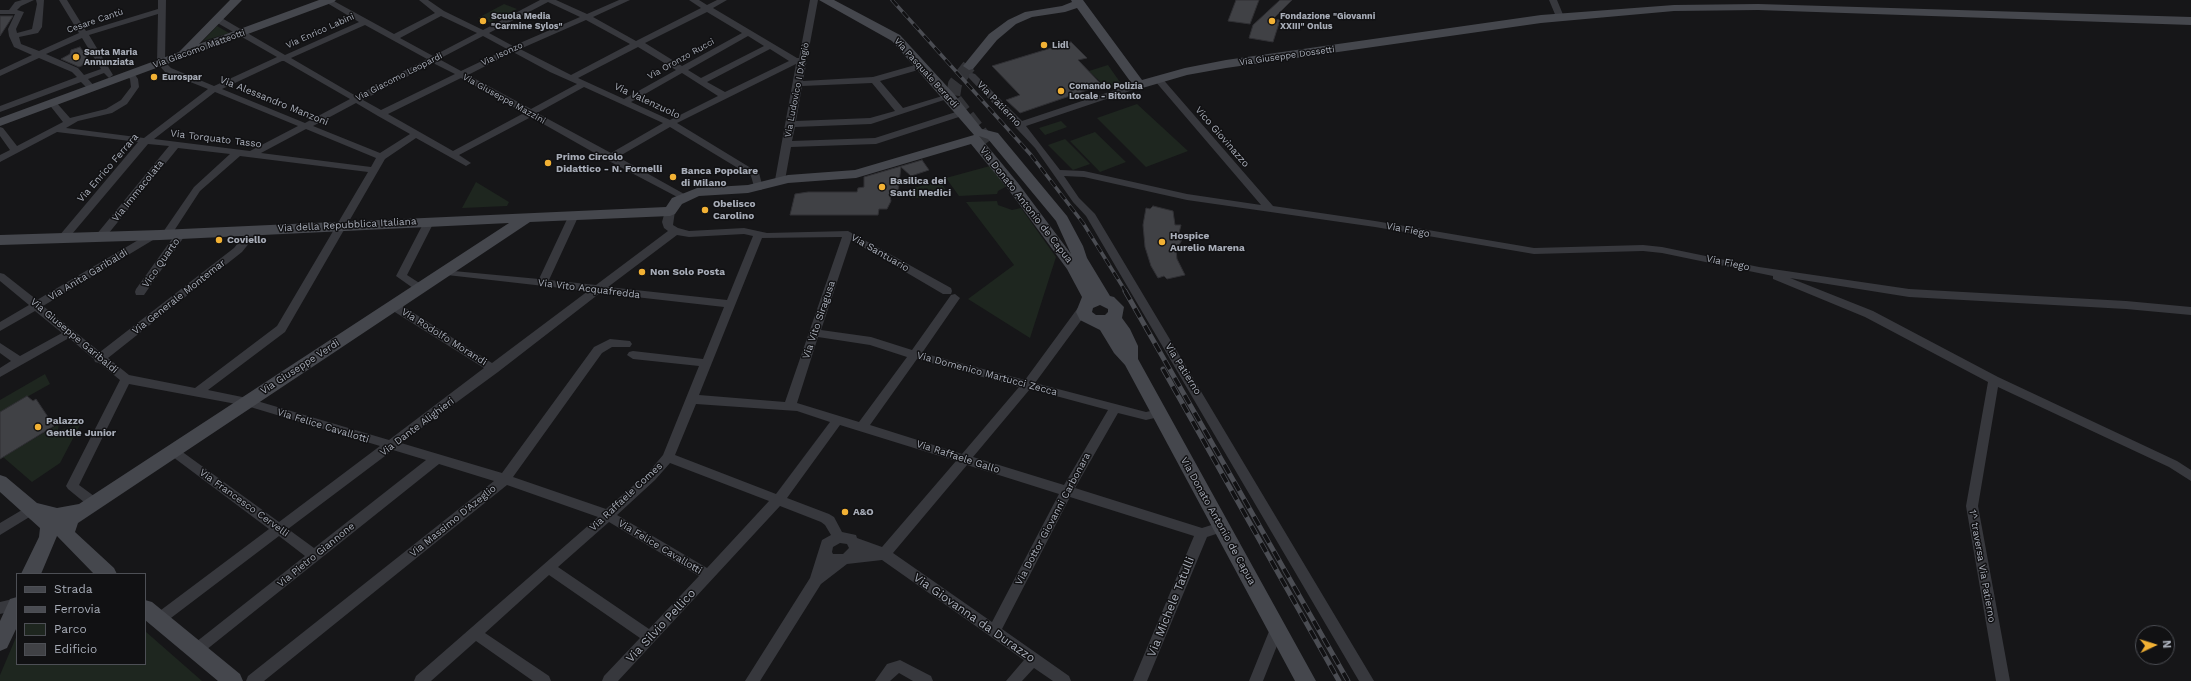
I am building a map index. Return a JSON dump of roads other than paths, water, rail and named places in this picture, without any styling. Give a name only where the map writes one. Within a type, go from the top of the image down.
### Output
[{"type":"street","points":[[0,12],[11,12],[20,8],[30,0]]},
{"type":"street","points":[[13,36],[35,31],[38,27],[41,4],[40,0]]},
{"type":"street","points":[[63,0],[113,81]]},
{"type":"street","points":[[160,63],[162,0]]},
{"type":"street","points":[[182,55],[236,0]]},
{"type":"street","name":"Via Giuseppe Mazzini","points":[[328,0],[432,60],[683,197]]},
{"type":"street","name":"Via Giacomo Matteotti","points":[[0,122],[328,0]]},
{"type":"street","name":"Via Valenzuolo","points":[[423,0],[441,13],[571,78],[670,123],[756,175],[758,188]]},
{"type":"street","name":"Via Giacomo Leopardi","points":[[252,154],[304,125],[546,0]]},
{"type":"street","points":[[550,0],[637,44],[702,81],[725,96]]},
{"type":"street","name":"Via Isonzo","points":[[381,114],[459,74],[626,0]]},
{"type":"street","points":[[693,0],[770,46],[799,61]]},
{"type":"street","points":[[571,78],[723,0]]},
{"type":"street","name":"Via Ludovico I D'Angiò","points":[[780,180],[798,84],[799,61],[814,0]]},
{"type":"street","name":"Via Pasquale Berardi","points":[[825,0],[896,38],[962,113],[975,136]]},
{"type":"street","points":[[1553,0],[1560,17]]},
{"type":"street","points":[[1029,14],[1053,5],[1070,7],[1078,1]]},
{"type":"street","points":[[970,71],[1001,29],[1029,14],[1049,6],[1078,1]]},
{"type":"street","points":[[1078,1],[1139,85]]},
{"type":"street","points":[[1053,5],[1072,14],[1100,32]]},
{"type":"street","name":"Via Giuseppe Dossetti","points":[[1020,125],[1158,79],[1226,64],[1560,17],[1674,8],[1713,7],[2190,21]]},
{"type":"street","points":[[20,8],[12,29],[17,45],[36,55],[67,66],[84,78],[92,88]]},
{"type":"street","name":"Cesare Cantù","points":[[0,73],[83,34],[162,10]]},
{"type":"street","points":[[393,38],[441,13]]},
{"type":"street","points":[[217,19],[282,58],[466,163]]},
{"type":"street","name":"Via Enrico Labini","points":[[214,89],[365,22]]},
{"type":"street","name":"Via Oronzo Rucci","points":[[624,102],[748,33]]},
{"type":"street","points":[[702,81],[770,46]]},
{"type":"street","points":[[610,158],[670,123],[799,61]]},
{"type":"street","name":"Via Alessandro Manzoni","points":[[160,63],[170,71],[381,157]]},
{"type":"street","points":[[798,84],[874,80],[922,66]]},
{"type":"street","points":[[0,109],[105,70]]},
{"type":"street","name":"Via Patierno","points":[[970,71],[1020,125],[1058,173],[1076,200],[1090,214],[1367,681]]},
{"type":"street","points":[[0,159],[68,122],[84,115],[109,111],[124,102],[135,87],[134,79],[130,74]]},
{"type":"street","name":"Vico Giovinazzo","points":[[1158,79],[1270,209]]},
{"type":"street","points":[[874,80],[901,112]]},
{"type":"street","points":[[453,155],[584,84]]},
{"type":"street","name":"Via Enrico Ferrara","points":[[63,238],[145,141],[214,89]]},
{"type":"street","points":[[790,124],[871,121],[949,97]]},
{"type":"street","points":[[52,103],[68,122]]},
{"type":"street","points":[[787,144],[876,141],[962,113]]},
{"type":"street","name":"Via Torquato Tasso","points":[[55,129],[374,170]]},
{"type":"street","points":[[0,130],[15,150]]},
{"type":"street","points":[[196,393],[281,329],[381,157],[416,134]]},
{"type":"street","points":[[676,231],[668,226],[667,222],[673,204],[683,197],[701,192],[758,188],[780,180],[856,174],[975,136]]},
{"type":"street","name":"Via Donato Antonio de Capua","points":[[975,136],[1013,186],[1076,262],[1093,303]]},
{"type":"street","name":"Via Donato Antonio de Capua","points":[[975,136],[993,136],[1032,181],[1062,219],[1076,246],[1076,262]]},
{"type":"street","points":[[988,142],[1055,227],[1076,262]]},
{"type":"street","name":"Via Immacolata","points":[[100,237],[175,144]]},
{"type":"street","points":[[160,235],[197,189],[237,153]]},
{"type":"street","name":"Via Fiego","points":[[1058,173],[1084,174],[1187,197],[1375,224],[1534,251],[1650,249],[1687,254],[1759,270]]},
{"type":"street","name":"Via della Repubblica Italiana","points":[[0,240],[160,235],[341,225],[670,211]]},
{"type":"street","points":[[542,284],[574,215]]},
{"type":"street","name":"Via Giuseppe Verdi","points":[[85,510],[528,217]]},
{"type":"street","points":[[420,289],[401,276],[429,222]]},
{"type":"street","name":"Via Generale Montemar","points":[[99,359],[238,250],[254,230]]},
{"type":"street","name":"Via Santuario","points":[[676,231],[689,234],[744,231],[759,234],[848,234],[951,294],[915,355]]},
{"type":"street","name":"Via Dante Alighieri","points":[[152,614],[280,530],[676,231]]},
{"type":"street","name":"Vico Quarto","points":[[140,292],[181,234]]},
{"type":"street","name":"Via Raffaele Comes","points":[[421,681],[651,477],[668,457],[759,234]]},
{"type":"street","name":"Via Vito Siragusa","points":[[790,405],[848,234]]},
{"type":"street","name":"Via Anita Garibaldi","points":[[0,327],[160,235]]},
{"type":"street","points":[[1759,270],[1909,293],[2126,305],[2191,311]]},
{"type":"street","points":[[1759,270],[1869,314],[1994,380],[2173,464],[2191,476]]},
{"type":"street","name":"Via Vito Acquafredda","points":[[447,272],[542,284],[730,304]]},
{"type":"street","name":"Via Giuseppe Garibaldi","points":[[0,276],[37,305],[99,359],[126,379],[247,402]]},
{"type":"street","points":[[825,552],[829,559],[845,560],[884,554],[963,458],[1027,385],[1093,303]]},
{"type":"street","name":"Via Donato Antonio de Capua","points":[[1093,303],[1116,307],[1117,311],[1106,320],[1089,319],[1086,316],[1093,303]]},
{"type":"street","name":"Via Rodolfo Morandi","points":[[394,306],[494,369]]},
{"type":"street","name":"Via Donato Antonio de Capua","points":[[1106,320],[1106,326],[1120,349],[1132,361],[1306,681]]},
{"type":"street","points":[[0,373],[70,333]]},
{"type":"street","name":"Via Domenico Martucci Zecca","points":[[815,333],[871,341],[915,355],[1146,416],[1159,413]]},
{"type":"street","name":"Via Massimo D'Azeglio","points":[[253,681],[505,479],[598,350],[610,343],[626,344]]},
{"type":"street","points":[[0,347],[20,362]]},
{"type":"street","points":[[633,354],[706,363]]},
{"type":"street","points":[[863,426],[915,355]]},
{"type":"street","points":[[85,510],[72,486],[126,379]]},
{"type":"street","name":"1^ traversa Via Patierno","points":[[1994,380],[1972,506],[2003,681]]},
{"type":"street","name":"Via Raffaele Gallo","points":[[691,399],[790,405],[863,426],[1202,533]]},
{"type":"street","name":"Via Felice Cavallotti","points":[[247,402],[391,447],[505,479],[607,515],[708,575]]},
{"type":"street","name":"Via Dottor Giovanni Carbonara","points":[[994,631],[1067,491],[1115,408]]},
{"type":"street","name":"Via Silvio Pellico","points":[[609,681],[778,500],[838,419]]},
{"type":"street","name":"Via Francesco Cervelli","points":[[173,451],[315,556]]},
{"type":"street","points":[[668,457],[825,518],[830,521],[838,536]]},
{"type":"street","name":"Via Pietro Giannone","points":[[196,650],[435,460]]},
{"type":"street","points":[[0,482],[43,518],[49,528],[48,537],[31,573]]},
{"type":"street","points":[[0,530],[32,509],[57,515],[85,510]]},
{"type":"street","points":[[85,510],[65,528],[66,535],[106,573]]},
{"type":"street","points":[[1202,533],[1221,527]]},
{"type":"street","name":"Via Michele Tatulli","points":[[1140,681],[1202,533]]},
{"type":"street","points":[[752,681],[816,580],[827,544],[838,536],[848,537],[854,542],[856,549],[845,560],[816,580]]},
{"type":"street","name":"Via Giovanna da Durazzo","points":[[854,542],[884,554],[1064,681]]},
{"type":"street","points":[[548,568],[650,637]]},
{"type":"street","points":[[0,608],[16,604]]},
{"type":"street","points":[[5,635],[16,607]]},
{"type":"street","points":[[152,614],[233,681]]},
{"type":"street","points":[[1256,681],[1277,628]]},
{"type":"street","points":[[475,633],[544,681]]},
{"type":"street","points":[[1013,681],[1034,659]]},
{"type":"street","points":[[882,681],[892,668],[900,666],[926,681]]},
{"type":"tunnel","points":[[969,66],[955,84],[953,97],[988,142]]},
{"type":"railway","points":[[892,0],[1031,155],[1083,223],[1126,292]]},
{"type":"railway","points":[[1125,291],[1348,681]]},
{"type":"railway","points":[[1163,369],[1339,681]]},
{"type":"place","name":"Scuola Media \"Carmine Sylos\"","points":[[483,21]]},
{"type":"place","name":"Fondazione \"Giovanni XXIII\" Onlus","points":[[1272,21]]},
{"type":"place","name":"Lidl","points":[[1044,45]]},
{"type":"place","name":"Santa Maria Annunziata","points":[[76,57]]},
{"type":"place","name":"Eurospar","points":[[154,77]]},
{"type":"place","name":"Comando Polizia Locale - Bitonto","points":[[1061,91]]},
{"type":"place","name":"Primo Circolo Didattico - N. Fornelli","points":[[548,163]]},
{"type":"place","name":"Banca Popolare di Milano","points":[[673,177]]},
{"type":"place","name":"Basilica dei Santi Medici","points":[[882,187]]},
{"type":"place","name":"Obelisco Carolino","points":[[705,210]]},
{"type":"place","name":"Coviello","points":[[219,240]]},
{"type":"place","name":"Hospice Aurelio Marena","points":[[1162,242]]},
{"type":"place","name":"Non Solo Posta","points":[[642,272]]},
{"type":"place","name":"Palazzo Gentile Junior","points":[[38,427]]},
{"type":"place","name":"A&O","points":[[845,512]]}]
